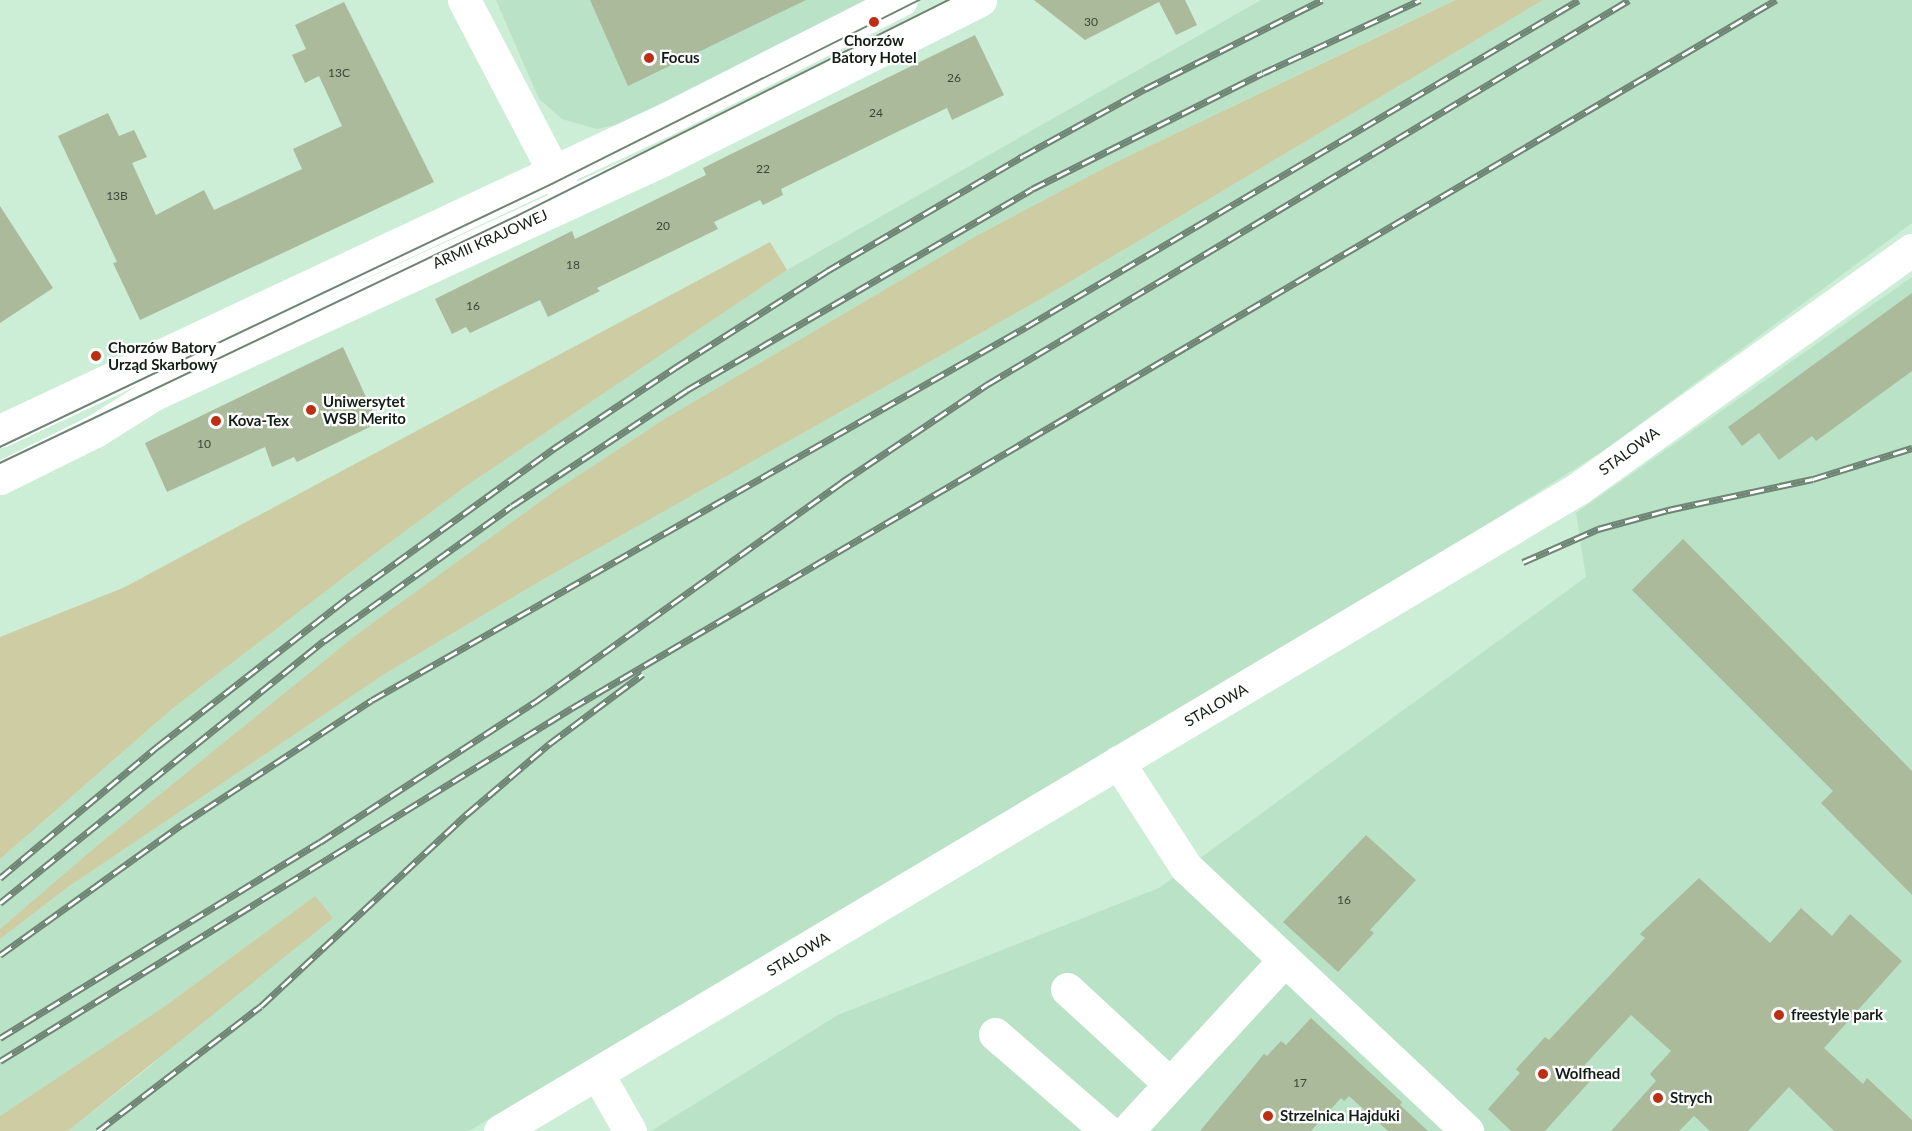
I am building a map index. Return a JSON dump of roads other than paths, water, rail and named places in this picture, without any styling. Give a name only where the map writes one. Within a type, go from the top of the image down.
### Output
[{"type":"street","points":[[464,0],[571,203]]},
{"type":"street","points":[[0,431],[555,172],[901,0]]},
{"type":"street","name":"ARMII KRAJOWEJ","points":[[3,471],[95,431],[154,394],[571,203],[980,0]]},
{"type":"street","name":"STALOWA","points":[[500,1131],[1579,488],[1912,250]]},
{"type":"street","points":[[30,416],[56,449]]},
{"type":"street","points":[[1118,762],[1186,867],[1460,1128]]},
{"type":"street","points":[[1127,1131],[1284,960]]},
{"type":"street","points":[[1067,989],[1170,1084]]},
{"type":"street","points":[[995,1034],[1107,1131]]},
{"type":"street","points":[[597,1073],[630,1131]]},
{"type":"tram line","points":[[0,447],[552,184],[919,0]]},
{"type":"tram line","points":[[0,463],[517,216],[949,0]]},
{"type":"railway","points":[[0,878],[158,746],[350,596],[553,449],[676,367],[827,271],[1023,156],[1145,89],[1322,0]]},
{"type":"railway","points":[[0,903],[324,641],[512,506],[687,390],[1032,189],[1263,73],[1420,0]]},
{"type":"railway","points":[[0,955],[181,825],[372,700],[1026,327],[1579,0]]},
{"type":"railway","points":[[0,1038],[320,842],[535,702],[842,482],[988,384],[1629,0]]},
{"type":"railway","points":[[0,1061],[572,708],[1776,0]]},
{"type":"railway","points":[[1523,562],[1598,529],[1668,510],[1813,479],[1912,448]]},
{"type":"railway","points":[[98,1131],[261,1006],[467,814],[549,744],[643,674]]},
{"type":"place","name":"Chorzów Batory Hotel","points":[[874,22]]},
{"type":"place","name":"Focus","points":[[649,58]]},
{"type":"place","name":"Chorzów Batory Urząd Skarbowy","points":[[96,356]]},
{"type":"place","name":"Uniwersytet WSB Merito","points":[[311,410]]},
{"type":"place","name":"Kova-Tex","points":[[216,421]]},
{"type":"place","name":"freestyle park","points":[[1779,1015]]},
{"type":"place","name":"Wolfhead","points":[[1543,1074]]},
{"type":"place","name":"Strych","points":[[1658,1098]]},
{"type":"place","name":"Strzelnica Hajduki","points":[[1268,1116]]}]
